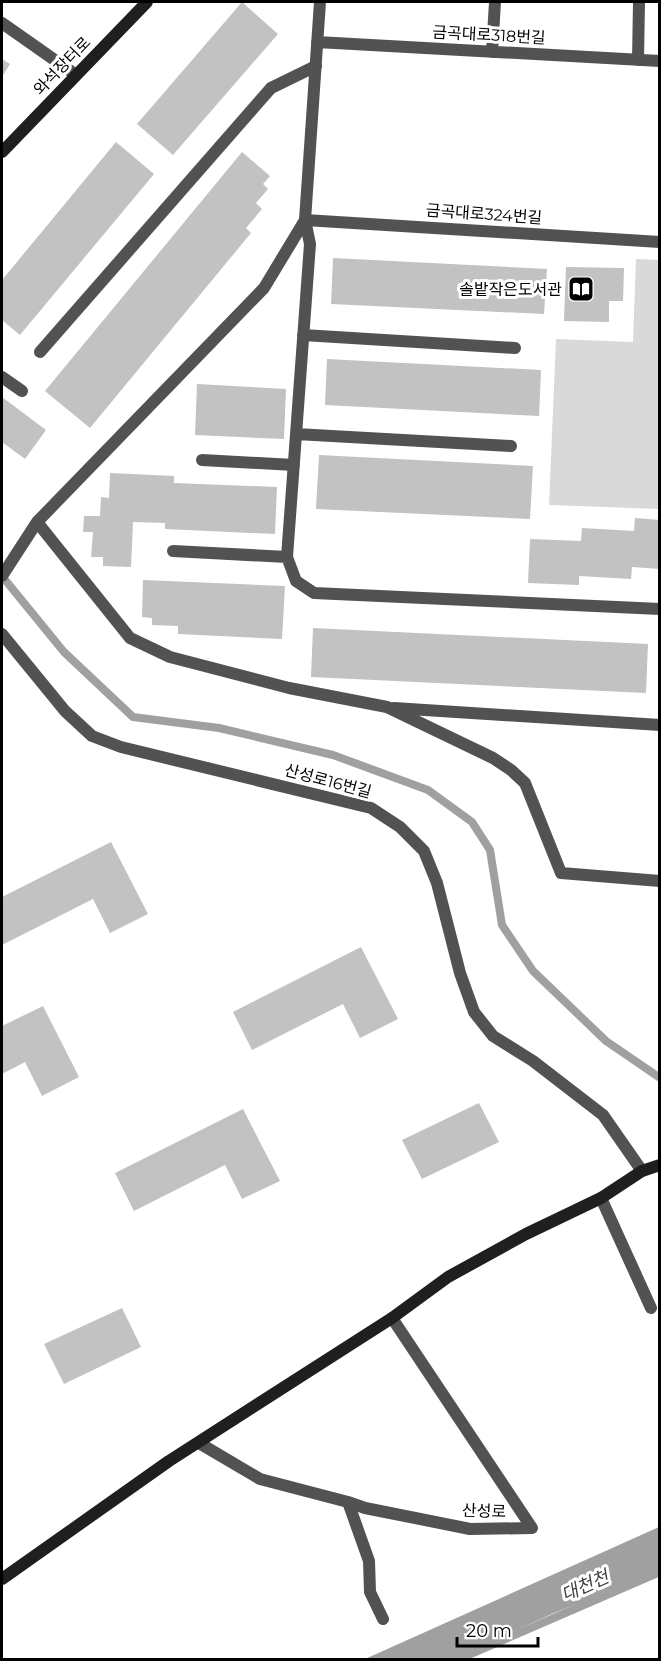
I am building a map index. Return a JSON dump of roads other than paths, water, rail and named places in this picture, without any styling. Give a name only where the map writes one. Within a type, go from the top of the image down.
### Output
[{"type":"main road","name":"와석장터로","points":[[2,152],[147,2]]},
{"type":"main road","points":[[2,1579],[84,1520],[198,1443],[392,1318],[448,1277],[526,1234],[601,1198],[642,1171],[660,1165]]},
{"type":"street","points":[[320,2],[306,220],[310,244],[287,557],[296,581],[314,593],[660,609]]},
{"type":"street","points":[[492,52],[495,2]]},
{"type":"street","points":[[638,60],[639,2]]},
{"type":"street","points":[[2,23],[76,75]]},
{"type":"street","name":"금곡대로318번길","points":[[317,42],[660,61]]},
{"type":"street","points":[[40,352],[271,88],[316,66]]},
{"type":"street","points":[[2,576],[37,522],[264,288],[306,220]]},
{"type":"street","name":"금곡대로324번길","points":[[306,220],[660,242]]},
{"type":"street","points":[[303,335],[515,348]]},
{"type":"street","points":[[2,377],[22,391]]},
{"type":"street","points":[[296,434],[511,446]]},
{"type":"street","points":[[202,460],[294,465]]},
{"type":"street","points":[[37,522],[130,638],[170,657],[289,688],[387,707],[660,725]]},
{"type":"street","points":[[173,551],[287,557]]},
{"type":"street","name":"산성로16번길","points":[[2,634],[65,711],[92,736],[121,747],[371,808],[400,826],[424,851],[437,884],[460,973],[474,1012],[494,1036],[532,1061],[603,1115],[642,1171]]},
{"type":"street","points":[[387,707],[493,758],[525,783],[561,873],[660,881]]},
{"type":"street","points":[[601,1198],[651,1308]]},
{"type":"street","name":"산성로","points":[[198,1443],[260,1479],[364,1508],[470,1529],[532,1528],[392,1318]]},
{"type":"street","points":[[348,1502],[369,1561],[370,1592],[382,1619]]},
{"type":"water","name":"대천천","points":[[659,1527],[659,1572],[554,1613],[453,1659],[365,1659]]},
{"type":"waterway","points":[[2,576],[64,652],[133,717],[219,728],[333,755],[428,790],[472,822],[490,850],[502,925],[533,971],[606,1041],[660,1078]]},
{"type":"waterway","name":"대천천","points":[[457,1660],[660,1572]]},
{"type":"place","name":"솔밭작은도서관","points":[[581,289]]}]
